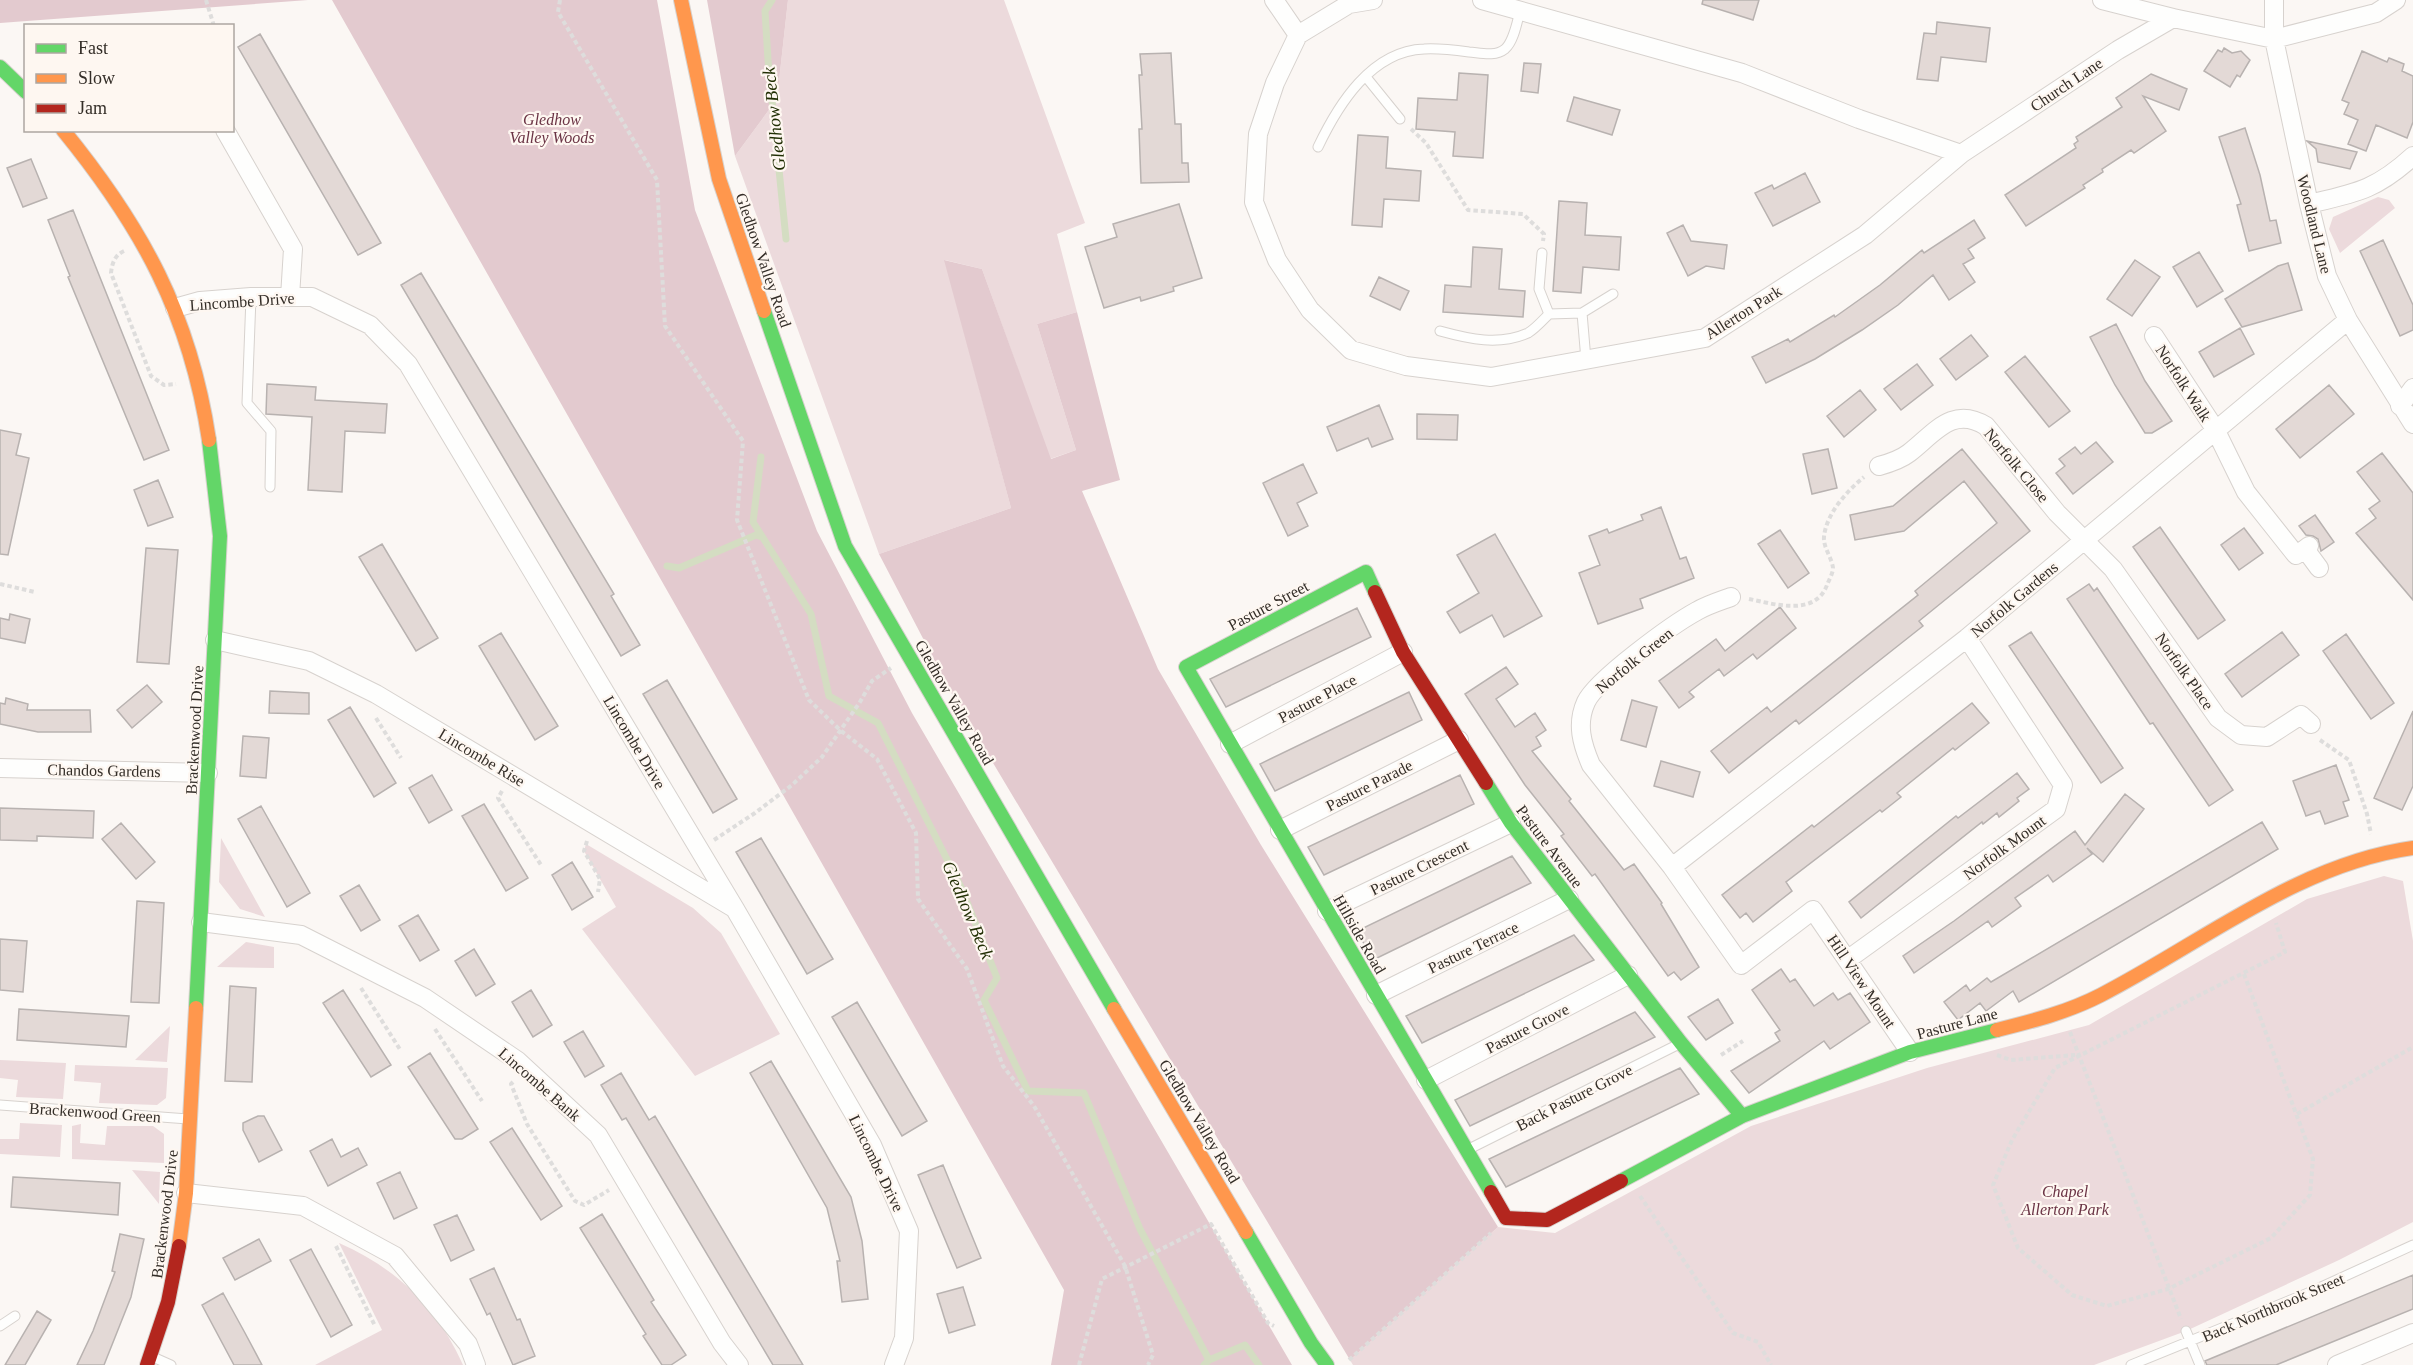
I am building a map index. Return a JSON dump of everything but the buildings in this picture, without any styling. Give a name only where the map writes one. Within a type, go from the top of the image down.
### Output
[{"type":"street","name":"Gledhow Valley Road","points":[[681,0],[719,179],[845,546],[1311,1343],[1327,1365]]},
{"type":"street","points":[[1274,0],[1298,35],[1349,4],[1373,0]]},
{"type":"street","points":[[1482,0],[1742,73],[1859,119],[1961,154]]},
{"type":"street","points":[[2102,0],[2274,39],[2376,13],[2396,0]]},
{"type":"street","name":"Woodland Lane","points":[[2274,0],[2274,39],[2309,204],[2327,276],[2348,320],[2413,424]]},
{"type":"street","name":"Church Lane","points":[[1961,154],[2118,50],[2174,18]]},
{"type":"street","name":"Allerton Park","points":[[1298,35],[1275,83],[1257,134],[1254,202],[1277,260],[1310,310],[1351,350],[1406,366],[1491,377],[1705,338],[1865,235],[1961,154]]},
{"type":"street","points":[[0,67],[24,90]]},
{"type":"street","name":"Brackenwood Drive","points":[[65,132],[99,173],[143,242],[176,308],[198,379],[212,452],[220,536],[186,1193],[177,1268],[165,1315],[149,1360]]},
{"type":"street","points":[[226,132],[293,249],[290,297]]},
{"type":"street","points":[[2309,204],[2362,192],[2380,182],[2413,156]]},
{"type":"street","name":"Lincombe Drive","points":[[176,308],[200,301],[251,297],[312,297],[370,325],[408,364],[700,849],[872,1145],[909,1231],[904,1338],[894,1365]]},
{"type":"street","name":"Norfolk Gardens","points":[[1672,867],[1967,638],[2348,320]]},
{"type":"street","name":"Norfolk Walk","points":[[2154,336],[2215,429],[2246,492],[2296,555],[2307,547],[2319,568]]},
{"type":"street","points":[[2400,406],[2413,388]]},
{"type":"street","name":"Norfolk Close","points":[[1879,466],[1908,454],[1948,422],[1968,418],[1977,421],[1986,426],[2056,513],[2085,539]]},
{"type":"street","name":"Norfolk Place","points":[[2085,539],[2113,569],[2218,718],[2241,735],[2267,737],[2301,715],[2309,723]]},
{"type":"street","name":"Pasture Avenue","points":[[1366,572],[1404,652],[1511,823],[1681,1043],[1742,1116]]},
{"type":"street","name":"Pasture Street","points":[[1186,667],[1366,572]]},
{"type":"street","name":"Norfolk Green","points":[[1731,597],[1697,611],[1598,684],[1586,702],[1580,723],[1582,745],[1591,765],[1672,867],[1741,965],[1814,910]]},
{"type":"street","name":"Norfolk Mount","points":[[1847,960],[2056,809],[2063,785],[1967,638]]},
{"type":"street","name":"Lincombe Rise","points":[[215,639],[309,661],[376,694],[735,909]]},
{"type":"street","name":"Pasture Place","points":[[1230,744],[1404,652]]},
{"type":"street","name":"Hillside Road","points":[[1186,667],[1506,1218]]},
{"type":"street","name":"Pasture Parade","points":[[1280,830],[1459,740]]},
{"type":"street","name":"Chandos Gardens","points":[[0,768],[208,773]]},
{"type":"street","name":"Pasture Crescent","points":[[1328,911],[1511,823]]},
{"type":"street","name":"Pasture Lane","points":[[1506,1218],[1547,1220],[1742,1116],[1910,1052],[2055,1015],[2100,996],[2303,881],[2375,855],[2413,848]]},
{"type":"street","name":"Pasture Terrace","points":[[1376,995],[1569,899]]},
{"type":"street","name":"Hill View Mount","points":[[1814,910],[1910,1052]]},
{"type":"street","name":"Lincombe Bank","points":[[201,922],[302,935],[433,1004],[525,1068],[598,1135],[722,1344],[739,1365]]},
{"type":"street","name":"Pasture Grove","points":[[1426,1080],[1629,975]]},
{"type":"street","points":[[186,1193],[303,1206],[394,1256],[468,1344],[476,1365]]},
{"type":"street","points":[[2337,1365],[2413,1333]]},
{"type":"lane","points":[[1318,147],[1343,101],[1366,77],[1391,57],[1421,49],[1492,54],[1504,50],[1511,39],[1520,11]]},
{"type":"lane","points":[[1366,77],[1400,119]]},
{"type":"lane","points":[[1542,253],[1539,289],[1549,314]]},
{"type":"lane","points":[[1440,331],[1469,339],[1501,340],[1530,332],[1549,314],[1582,313],[1613,294]]},
{"type":"lane","points":[[251,297],[247,403],[271,431],[270,487]]},
{"type":"lane","points":[[1582,313],[1586,360]]},
{"type":"lane","name":"Back Pasture Grove","points":[[1467,1150],[1681,1043]]},
{"type":"lane","name":"Brackenwood Green","points":[[0,1105],[190,1120]]},
{"type":"lane","name":"Back Northbrook Street","points":[[2131,1365],[2308,1293],[2413,1245]]},
{"type":"lane","points":[[0,1326],[15,1316]]},
{"type":"lane","points":[[2186,1331],[2200,1365]]},
{"type":"lane","points":[[149,1360],[171,1365]]},
{"type":"path","points":[[206,0],[213,24]]},
{"type":"path","points":[[560,0],[558,12],[657,180],[665,326],[743,441],[737,520],[809,700],[840,730],[877,759],[916,833],[918,899],[968,969],[1003,1066],[1034,1106],[1125,1266],[1153,1355],[1148,1365]]},
{"type":"path","points":[[1400,119],[1426,142],[1468,210],[1523,214],[1544,234],[1542,253]]},
{"type":"path","points":[[143,242],[119,253],[111,273],[151,376],[164,385],[171,386],[198,379]]},
{"type":"path","points":[[1731,597],[1788,606],[1810,604],[1825,590],[1833,569],[1824,538],[1833,512],[1853,486],[1879,466]]},
{"type":"path","points":[[0,584],[35,592]]},
{"type":"path","points":[[700,849],[755,813],[792,785],[822,757],[872,681],[910,658]]},
{"type":"path","points":[[376,694],[373,714],[401,758]]},
{"type":"path","points":[[2309,723],[2320,741],[2349,760],[2367,814],[2375,855]]},
{"type":"path","points":[[511,775],[498,798],[542,865]]},
{"type":"path","points":[[593,824],[584,851],[600,879],[598,892]]},
{"type":"path","points":[[2244,974],[2313,1159],[2310,1195],[2271,1238],[2168,1289],[2107,1306],[2072,1295],[2018,1248],[1993,1185],[2012,1140],[2055,1068],[2285,952],[2268,900]]},
{"type":"path","points":[[368,969],[360,986],[401,1051]]},
{"type":"path","points":[[433,1004],[426,1015],[482,1101]]},
{"type":"path","points":[[2297,1114],[2413,1047]]},
{"type":"path","points":[[1989,1052],[2011,1060],[2079,1054]]},
{"type":"path","points":[[2079,1054],[2186,1331]]},
{"type":"path","points":[[525,1068],[511,1084],[527,1124],[575,1202],[584,1205],[625,1180]]},
{"type":"path","points":[[1628,1177],[1733,1333],[1758,1342],[1771,1365]]},
{"type":"path","points":[[1350,1360],[1506,1218]]},
{"type":"path","points":[[1079,1365],[1102,1279],[1211,1224],[1268,1323]]},
{"type":"path","points":[[340,1226],[333,1240],[375,1326]]},
{"type":"green space","points":[[0,0],[308,0],[0,23]]},
{"type":"green space","name":"Gledhow Valley Woods","points":[[332,0],[657,0],[695,210],[817,531],[912,713],[1292,1365],[1051,1365],[1064,1290]]},
{"type":"green space","points":[[707,0],[788,0],[777,99],[735,156]]},
{"type":"green space","points":[[788,0],[1004,0],[1085,223],[1057,234],[1077,312],[1037,324],[1076,450],[1050,459],[982,269],[945,260],[1011,508],[879,554],[735,156],[777,99]]},
{"type":"green space","points":[[2378,197],[2389,200],[2395,208],[2340,253],[2329,229],[2333,217]]},
{"type":"green space","points":[[944,260],[982,269],[1051,459],[1076,450],[1037,324],[1077,312],[1120,480],[1082,491],[1158,669],[1261,845],[1498,1227],[1350,1360],[953,696],[879,554],[1011,508]]},
{"type":"green space","points":[[221,838],[265,917],[240,909],[219,882]]},
{"type":"green space","points":[[586,844],[693,908],[721,933],[780,1034],[695,1076],[582,929],[616,907],[584,851]]},
{"type":"green space","name":"Chapel Allerton Park","points":[[2384,876],[2403,881],[2413,941],[2413,1222],[2339,1260],[2186,1331],[2094,1365],[1353,1365],[1350,1360],[1498,1227],[1555,1233],[1751,1126],[1927,1068],[2089,1025],[2307,899]]},
{"type":"green space","points":[[246,942],[274,947],[274,968],[217,967]]},
{"type":"green space","points":[[170,1026],[167,1062],[135,1060]]},
{"type":"green space","points":[[0,1060],[66,1063],[63,1099],[16,1097],[18,1080],[0,1078]]},
{"type":"green space","points":[[75,1065],[168,1068],[166,1098],[157,1105],[99,1103],[101,1083],[74,1081]]},
{"type":"green space","points":[[20,1123],[62,1125],[60,1157],[0,1154],[0,1139],[19,1139]]},
{"type":"green space","points":[[81,1124],[80,1143],[105,1145],[107,1126],[153,1126],[164,1134],[164,1163],[72,1159],[72,1126]]},
{"type":"green space","points":[[132,1170],[160,1172],[159,1204]]},
{"type":"green space","points":[[339,1243],[378,1264],[413,1292],[441,1325],[463,1365],[315,1365],[382,1330]]},
{"type":"waterway","name":"Gledhow Beck","points":[[772,0],[765,11],[786,239]]},
{"type":"waterway","name":"Gledhow Beck","points":[[761,457],[753,522],[811,614],[829,696],[878,723],[961,887],[997,978],[984,1000],[1028,1091],[1084,1093],[1140,1229],[1209,1360],[1204,1365]]},
{"type":"waterway","points":[[667,566],[679,568],[756,535],[762,537]]},
{"type":"waterway","points":[[1209,1360],[1245,1345],[1259,1365]]},
{"type":"traffic: fast","points":[[0,67],[24,90]]},
{"type":"traffic: fast","points":[[764,311],[845,546],[1114,1009]]},
{"type":"traffic: fast","points":[[196,1008],[220,536],[209,440]]},
{"type":"traffic: fast","points":[[1375,592],[1366,572],[1186,667],[1491,1192]]},
{"type":"traffic: fast","points":[[1486,783],[1511,823],[1681,1043],[1742,1116]]},
{"type":"traffic: fast","points":[[1621,1181],[1742,1116],[1910,1052],[1997,1030]]},
{"type":"traffic: fast","points":[[1246,1232],[1311,1343],[1327,1365]]},
{"type":"traffic: slow","points":[[681,0],[719,179],[764,311]]},
{"type":"traffic: slow","points":[[65,132],[116,202],[139,237],[158,274],[189,352],[201,394],[209,440]]},
{"type":"traffic: slow","points":[[1997,1030],[2089,1001],[2252,908],[2330,870],[2371,857],[2413,848]]},
{"type":"traffic: slow","points":[[179,1246],[186,1193],[196,1008]]},
{"type":"traffic: slow","points":[[1114,1009],[1246,1232]]},
{"type":"traffic: jam","points":[[1375,592],[1403,652],[1486,783]]},
{"type":"traffic: jam","points":[[1491,1192],[1506,1218],[1547,1220],[1621,1181]]},
{"type":"traffic: jam","points":[[147,1365],[168,1302],[179,1246]]}]
